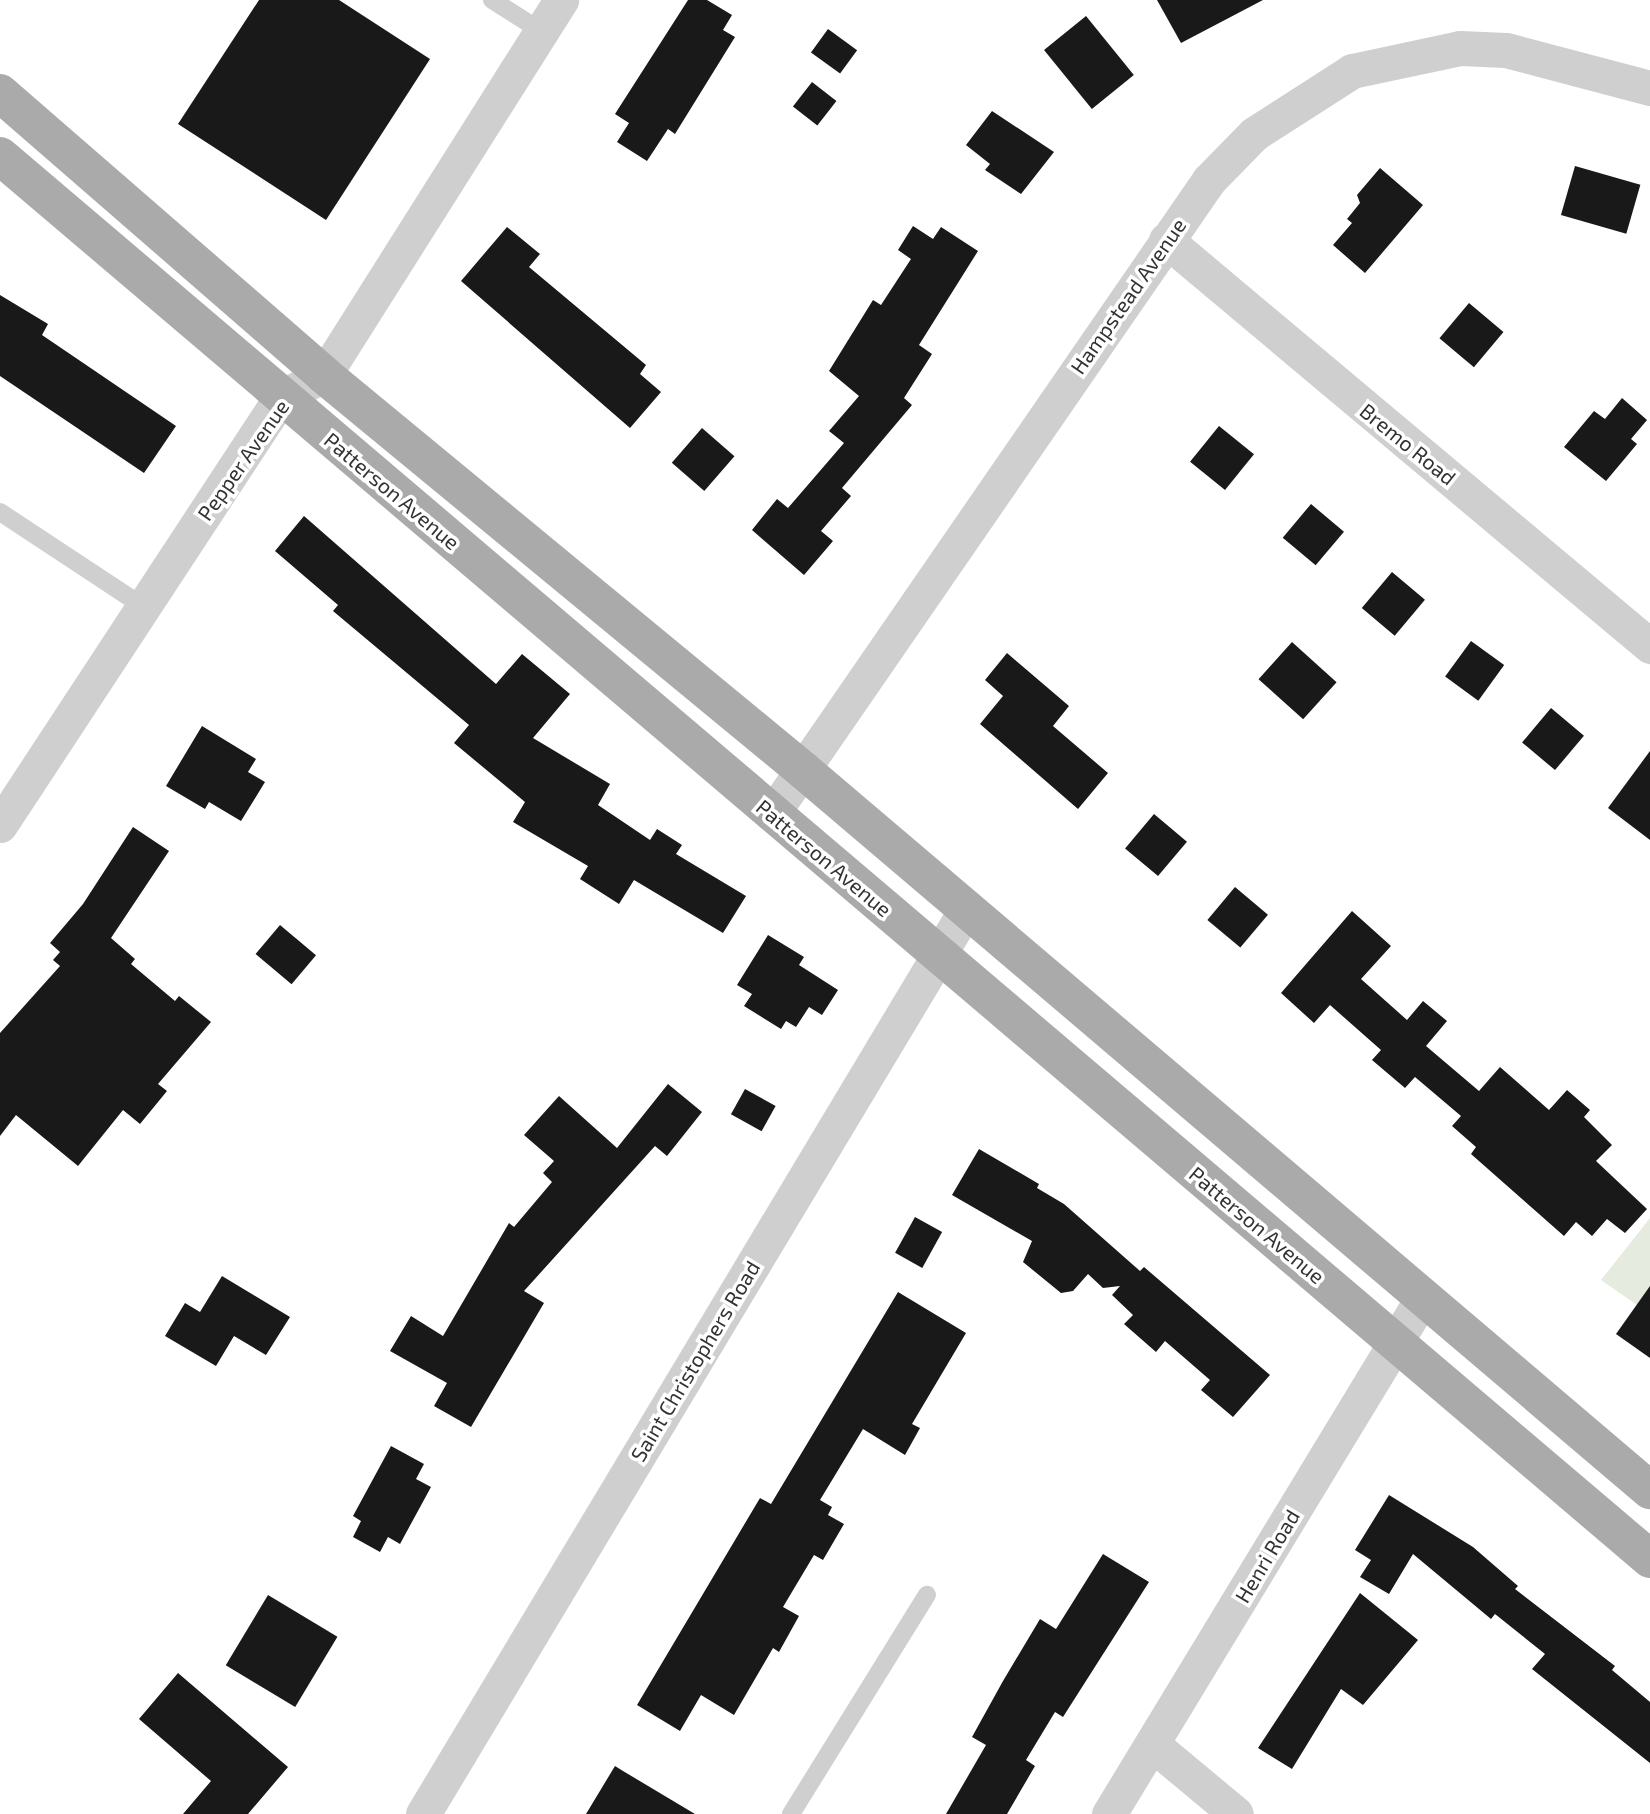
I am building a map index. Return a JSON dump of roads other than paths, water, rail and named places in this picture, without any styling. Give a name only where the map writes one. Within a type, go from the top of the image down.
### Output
[{"type":"main road","points":[[0,93],[324,375],[803,770],[1650,1490]]},
{"type":"main road","name":"Patterson Avenue","points":[[0,156],[1650,1559]]},
{"type":"street","points":[[324,375],[561,0]]},
{"type":"street","name":"Hampstead Avenue","points":[[772,814],[1166,240],[1209,180],[1254,134],[1295,103],[1368,65],[1460,48],[1506,50],[1650,89]]},
{"type":"street","name":"Bremo Road","points":[[1166,240],[1650,646]]},
{"type":"street","name":"Pepper Avenue","points":[[0,825],[281,397],[324,375]]},
{"type":"street","name":"Saint Christophers Road","points":[[423,1814],[967,908]]},
{"type":"street","name":"Henri Road","points":[[1109,1814],[1397,1344],[1423,1297]]},
{"type":"street","points":[[1152,1744],[1236,1814]]},
{"type":"lane","points":[[492,0],[541,32]]},
{"type":"lane","points":[[0,512],[144,607]]},
{"type":"lane","points":[[791,1814],[927,1595]]}]
